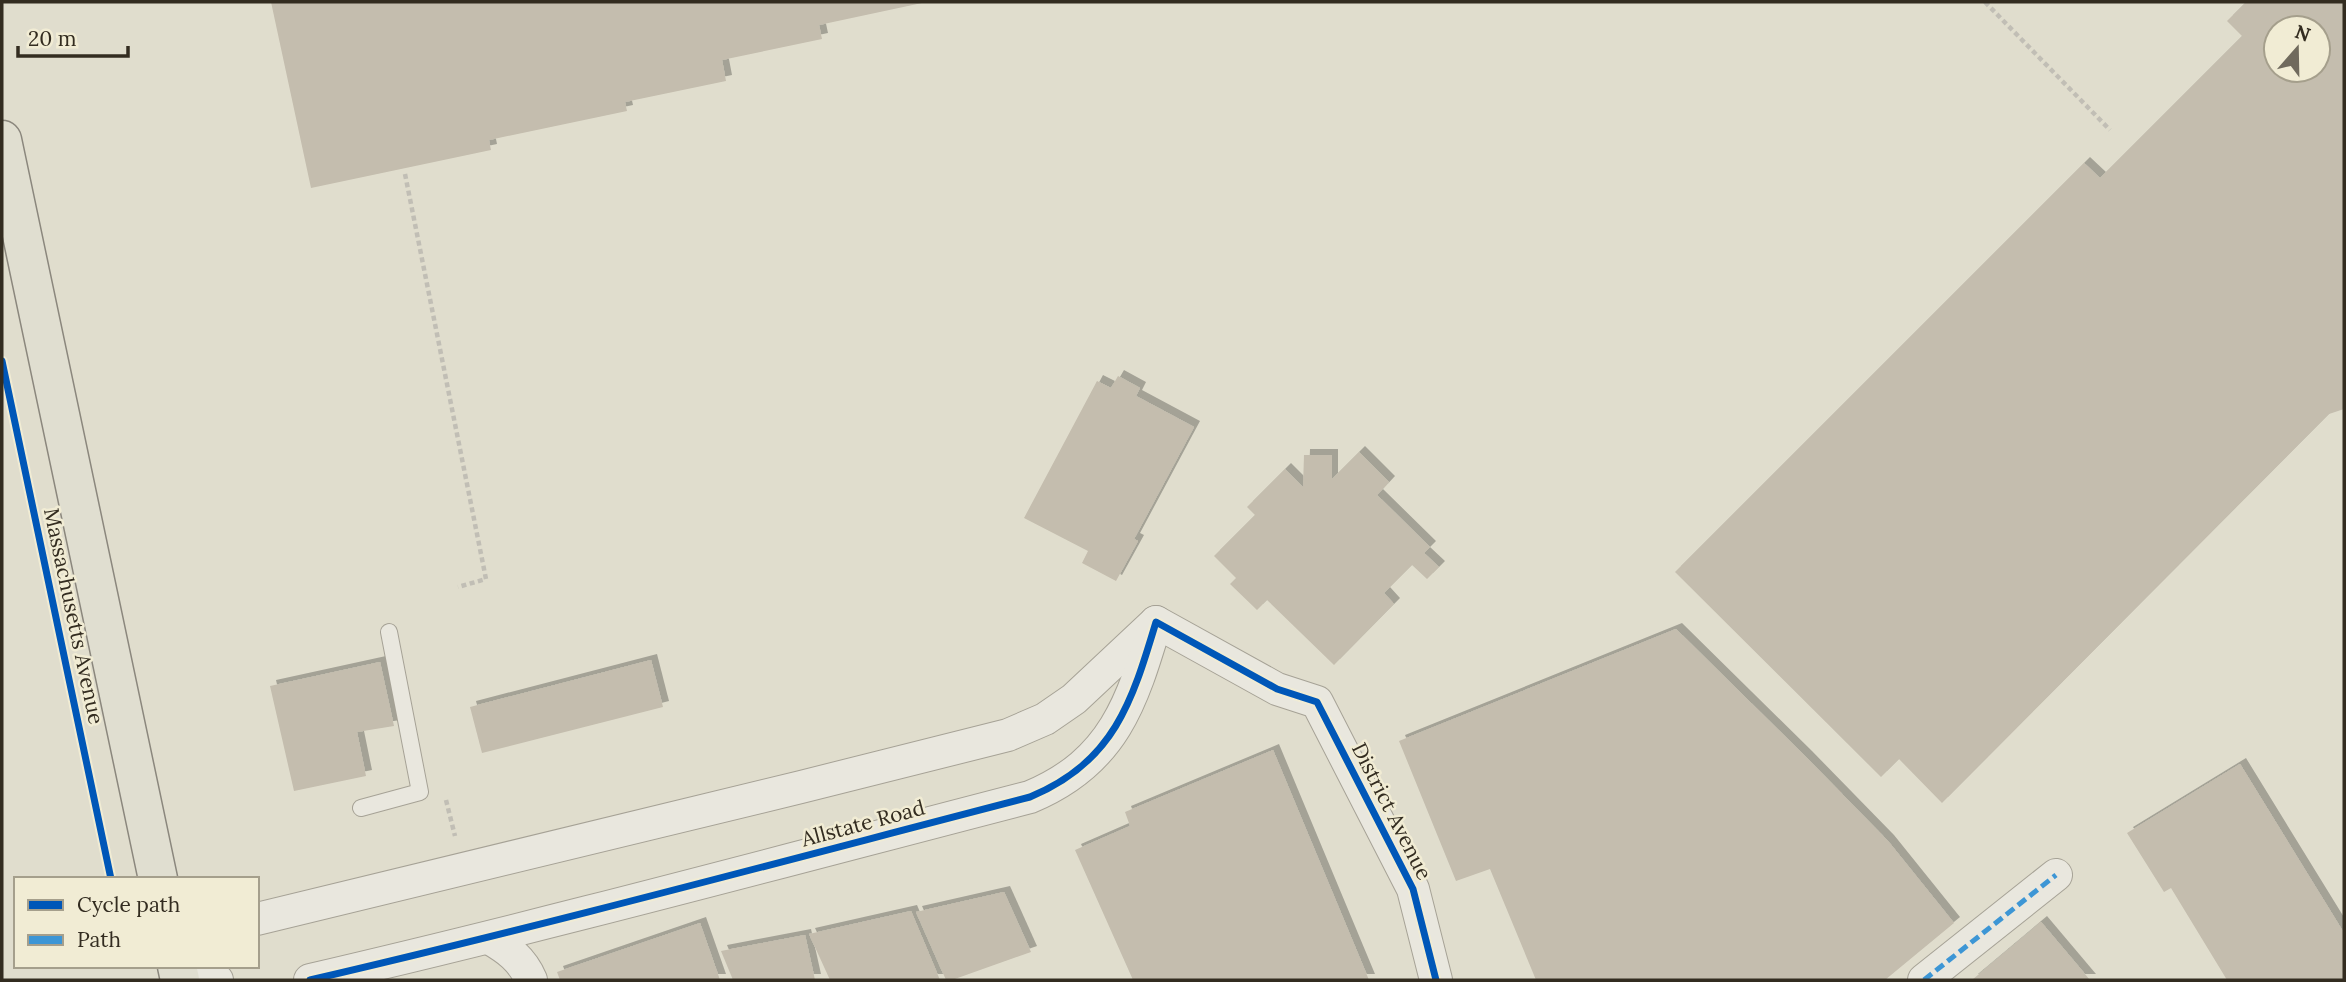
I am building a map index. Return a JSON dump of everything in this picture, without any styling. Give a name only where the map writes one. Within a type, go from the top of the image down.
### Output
[{"type":"main road","name":"Massachusetts Avenue","points":[[2,141],[158,877]]},
{"type":"street","name":"District Avenue","points":[[1156,622],[1277,689],[1317,702],[1413,889],[1436,980]]},
{"type":"street","points":[[259,919],[1008,735],[1045,719],[1074,699],[1156,622]]},
{"type":"street","name":"Allstate Road","points":[[310,980],[489,938],[1030,797],[1057,786],[1087,763],[1108,738],[1128,706],[1156,622]]},
{"type":"street","points":[[1924,980],[2056,875]]},
{"type":"street","points":[[489,938],[511,951],[531,980]]},
{"type":"street","points":[[196,968],[217,980]]},
{"type":"lane","points":[[361,808],[420,792],[389,632]]},
{"type":"path","points":[[1985,2],[2110,130]]},
{"type":"path","points":[[405,174],[486,579],[458,587]]},
{"type":"building","points":[[271,2],[922,3],[819,25],[822,39],[722,60],[726,81],[625,102],[627,111],[489,140],[491,150],[311,188]]},
{"type":"building","points":[[2246,2],[2344,2],[2344,409],[2329,414],[1942,803],[1899,759],[1881,777],[1675,572],[2084,163],[2100,178],[2242,36],[2227,21]]},
{"type":"building","points":[[1118,376],[1140,388],[1136,396],[1194,427],[1134,539],[1138,541],[1116,581],[1082,563],[1088,551],[1024,518],[1097,381],[1111,388]]},
{"type":"building","points":[[1359,452],[1389,482],[1377,495],[1430,547],[1424,553],[1439,567],[1427,579],[1412,565],[1384,593],[1394,604],[1334,665],[1267,600],[1257,610],[1230,584],[1236,578],[1214,556],[1255,515],[1247,507],[1285,469],[1303,487],[1304,455],[1332,455],[1332,479]]},
{"type":"building","points":[[1676,629],[1888,841],[1954,923],[1885,980],[1536,980],[1490,869],[1456,881],[1399,741]]},
{"type":"building","points":[[651,660],[663,707],[482,753],[470,707]]},
{"type":"building","points":[[380,662],[394,726],[357,732],[366,776],[294,791],[270,686]]},
{"type":"building","points":[[1273,750],[1369,980],[1133,980],[1075,850],[1130,826],[1125,812]]},
{"type":"building","points":[[2240,764],[2344,933],[2344,980],[2227,980],[2171,888],[2164,892],[2127,833]]},
{"type":"building","points":[[1004,892],[1031,952],[946,980],[916,912]]},
{"type":"building","points":[[911,911],[940,980],[830,980],[809,934]]},
{"type":"building","points":[[2041,922],[2090,980],[1972,980]]},
{"type":"building","points":[[700,923],[720,980],[560,980],[557,972]]},
{"type":"building","points":[[805,935],[815,980],[733,980],[721,951]]},
{"type":"marked path","points":[[1924,980],[2056,875]]},
{"type":"cycle path","points":[[2,361],[111,877]]},
{"type":"cycle path","points":[[310,980],[581,914],[1030,797],[1059,783],[1082,766],[1116,726],[1138,678],[1156,622],[1277,689],[1317,702],[1413,889],[1436,980]]}]
